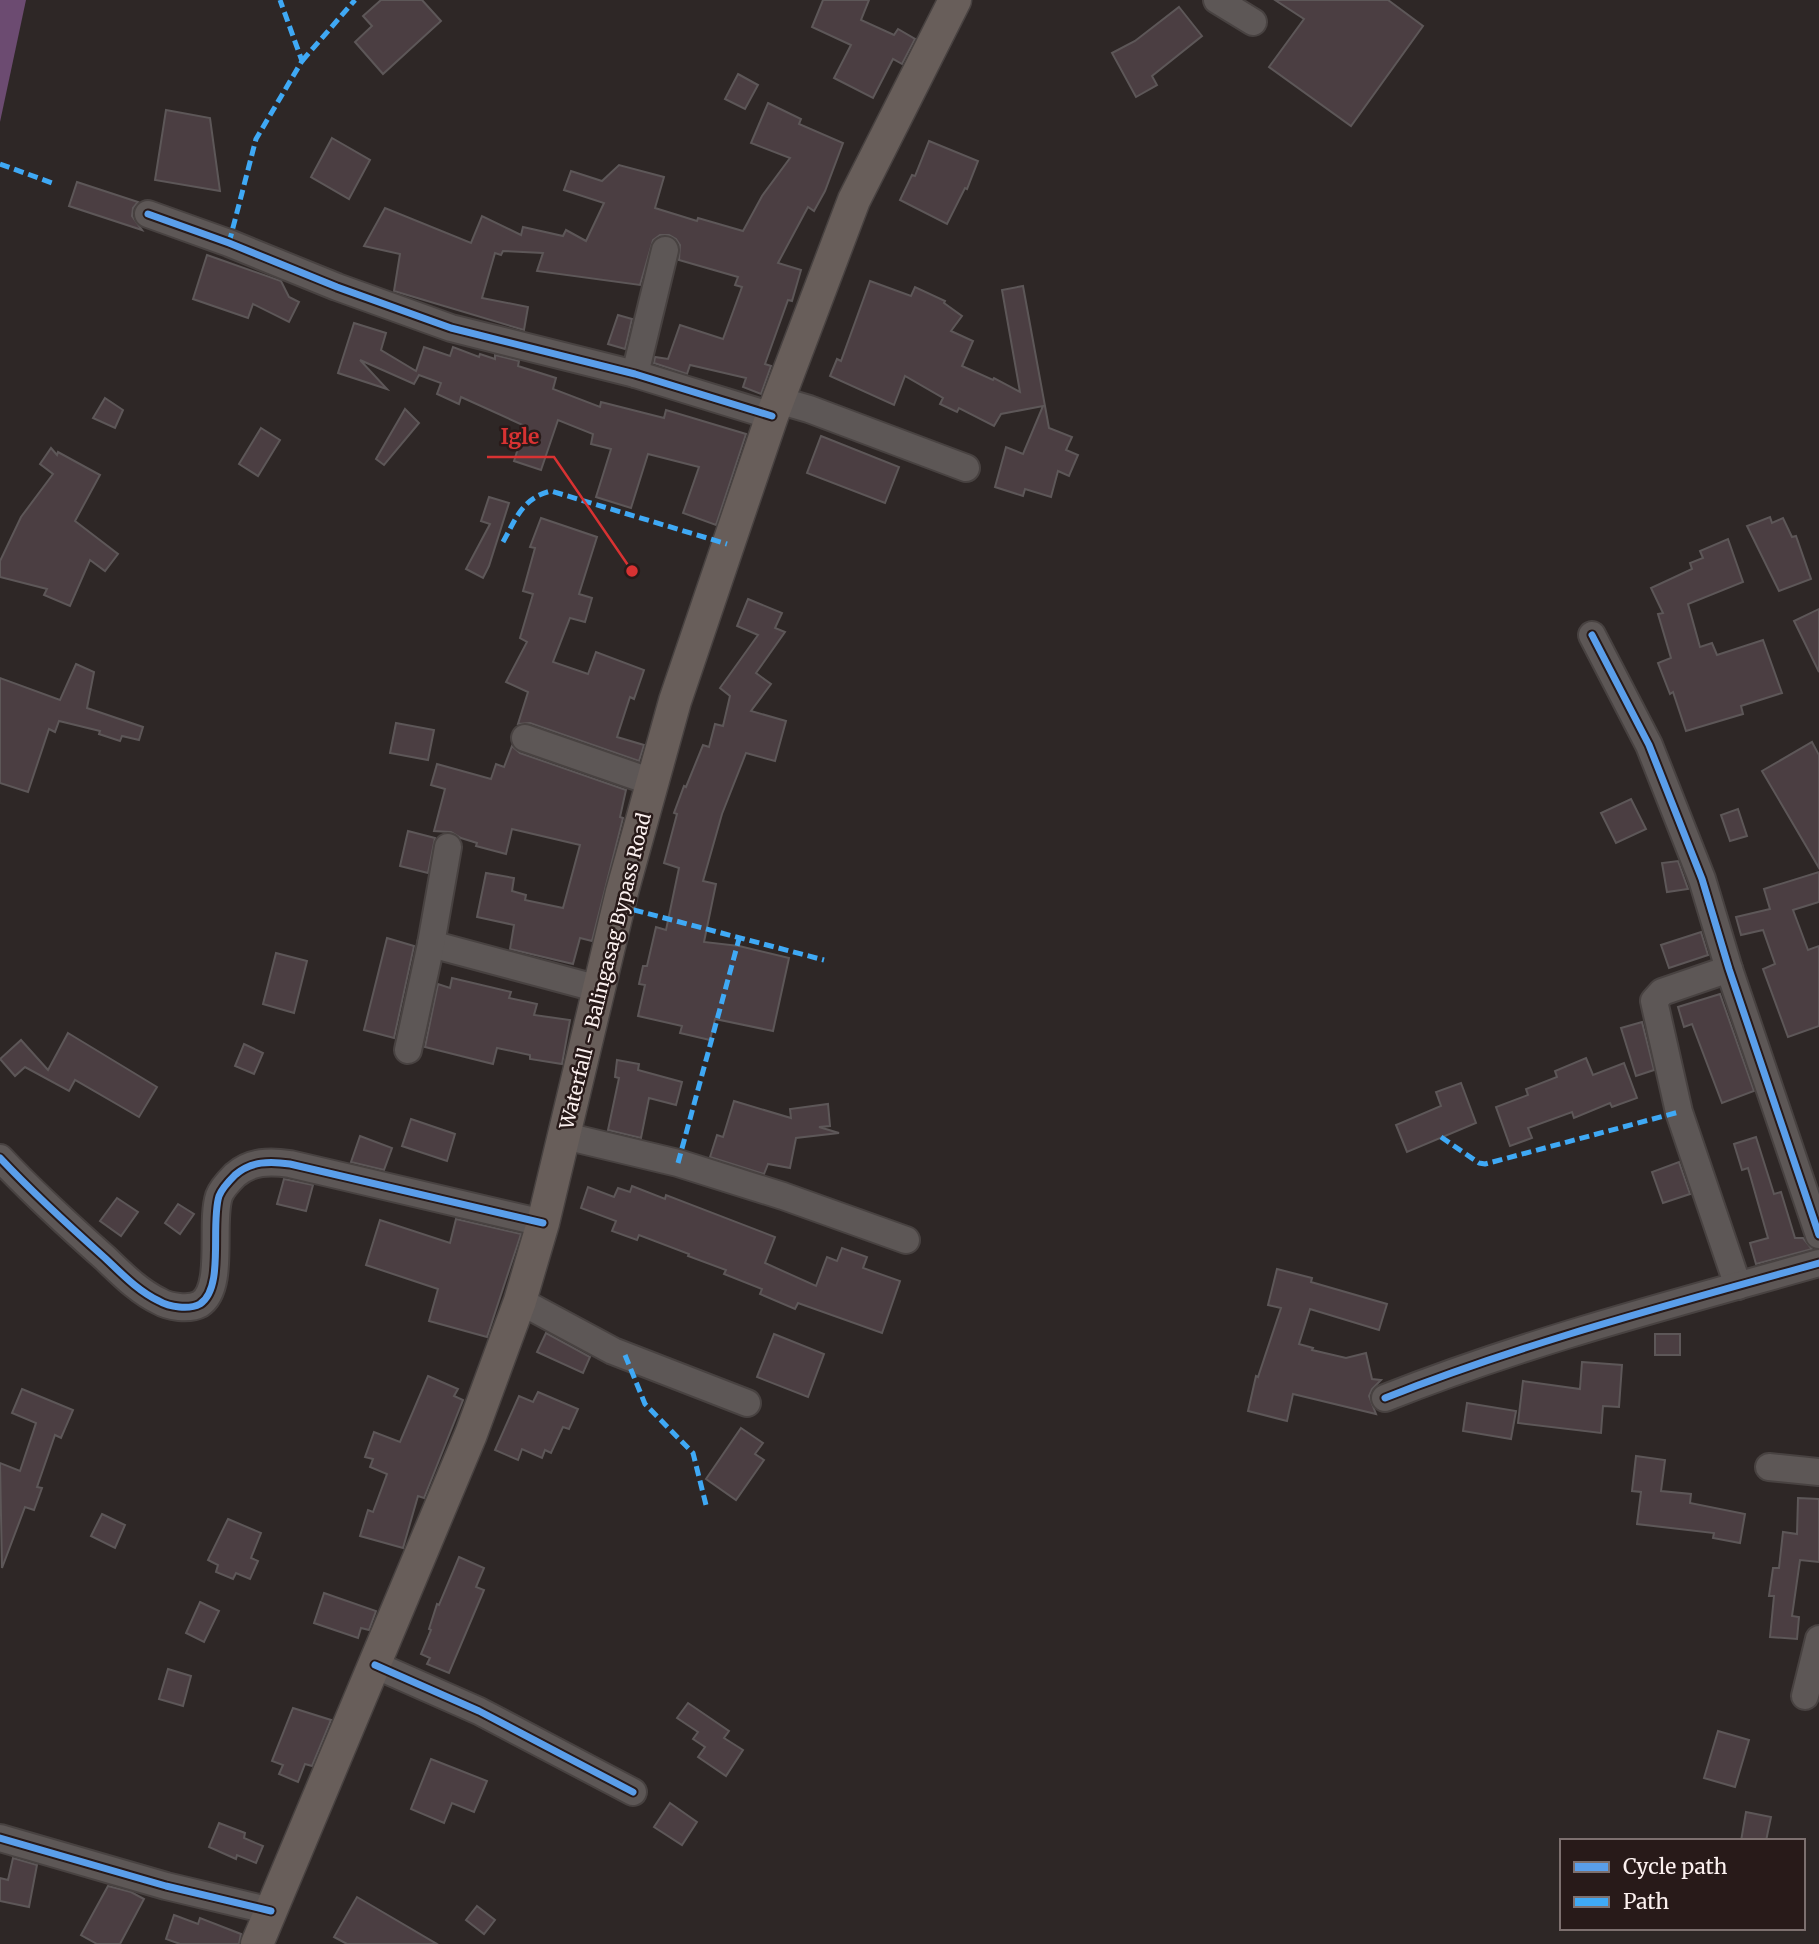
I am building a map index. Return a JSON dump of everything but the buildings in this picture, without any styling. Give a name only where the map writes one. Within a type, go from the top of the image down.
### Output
[{"type":"main road","name":"Waterfall ‒ Balingasag Bypass Road","points":[[257,1944],[471,1434],[520,1301],[543,1223],[599,989],[675,701],[775,408],[854,200],[955,0]]},
{"type":"street","points":[[1217,0],[1253,22]]},
{"type":"street","points":[[148,214],[451,328],[775,408],[821,414],[966,468]]},
{"type":"street","points":[[635,374],[665,250]]},
{"type":"street","points":[[1592,635],[1663,776],[1702,879],[1729,969],[1819,1235]]},
{"type":"street","points":[[525,738],[652,782]]},
{"type":"street","points":[[408,1051],[448,847]]},
{"type":"street","points":[[431,944],[599,989]]},
{"type":"street","points":[[1729,969],[1662,992],[1654,1001],[1679,1112],[1738,1286]]},
{"type":"street","points":[[565,1136],[678,1163],[783,1196],[905,1240]]},
{"type":"street","points":[[0,1158],[77,1233],[136,1285],[160,1302],[178,1307],[199,1305],[210,1294],[214,1278],[215,1226],[219,1196],[227,1183],[243,1168],[259,1163],[273,1161],[290,1164],[543,1223]]},
{"type":"street","points":[[1385,1398],[1549,1339],[1819,1263]]},
{"type":"street","points":[[520,1301],[613,1351],[747,1403]]},
{"type":"street","points":[[1769,1467],[1819,1472]]},
{"type":"street","points":[[1805,1696],[1819,1639]]},
{"type":"street","points":[[375,1665],[478,1711],[633,1792]]},
{"type":"street","points":[[0,1838],[166,1886],[271,1911]]},
{"type":"shaded area","points":[[0,0],[26,0],[0,122]]},
{"type":"marked path","points":[[229,243],[256,139],[302,61],[280,0]]},
{"type":"marked path","points":[[302,61],[355,0]]},
{"type":"marked path","points":[[0,164],[55,184]]},
{"type":"marked path","points":[[503,542],[526,504],[551,491],[727,544]]},
{"type":"marked path","points":[[619,906],[824,960]]},
{"type":"marked path","points":[[678,1163],[739,939]]},
{"type":"marked path","points":[[1441,1137],[1479,1163],[1485,1164],[1679,1112]]},
{"type":"marked path","points":[[625,1355],[645,1404],[693,1453],[706,1505]]},
{"type":"cycle path","points":[[148,214],[451,328],[635,374],[772,416]]},
{"type":"cycle path","points":[[1592,635],[1649,745],[1702,879],[1729,969],[1819,1235]]},
{"type":"cycle path","points":[[0,1158],[130,1281],[159,1301],[179,1307],[195,1306],[208,1296],[215,1270],[219,1196],[235,1175],[254,1165],[268,1162],[290,1164],[543,1223]]},
{"type":"cycle path","points":[[1385,1398],[1546,1341],[1819,1263]]},
{"type":"cycle path","points":[[375,1665],[479,1711],[633,1792]]},
{"type":"cycle path","points":[[0,1838],[166,1886],[271,1911]]},
{"type":"place","name":"Igle","points":[[632,571]]}]
